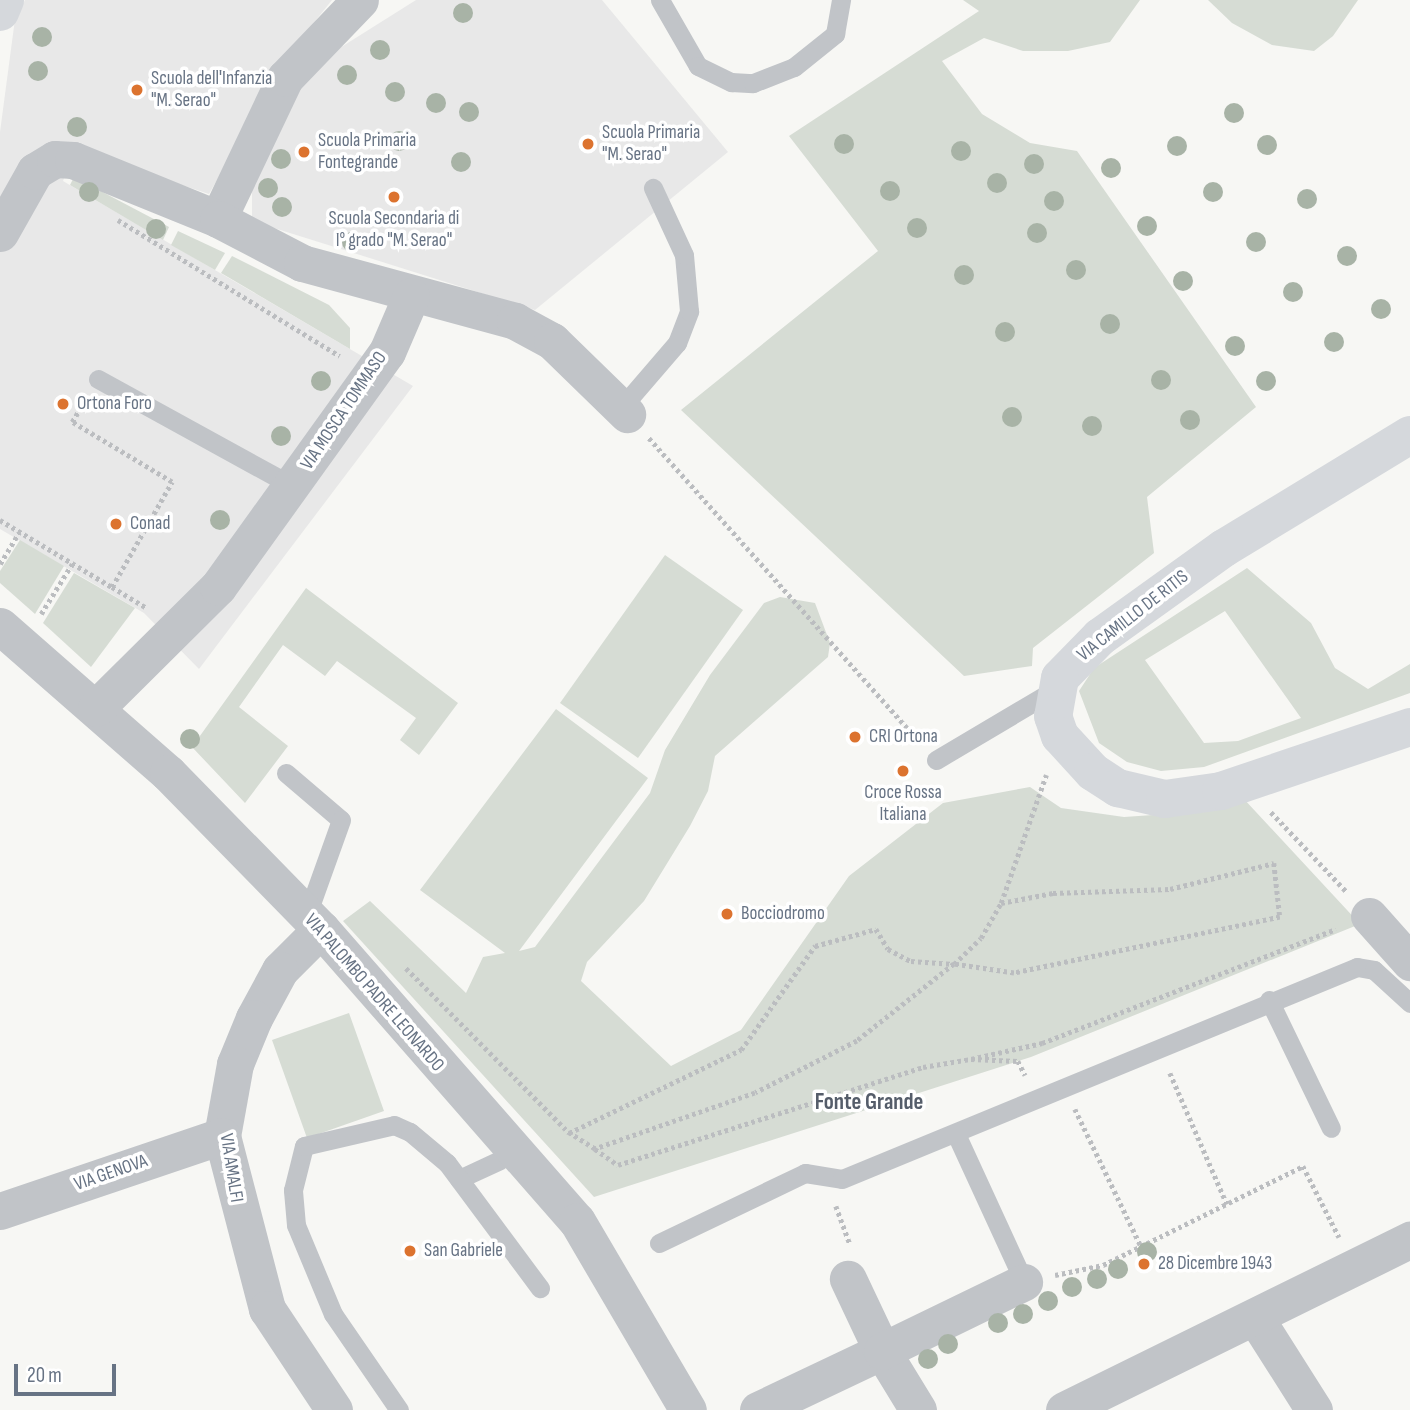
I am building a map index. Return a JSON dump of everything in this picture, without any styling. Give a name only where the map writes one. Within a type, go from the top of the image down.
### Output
[{"type":"street","points":[[0,12],[5,0]]},
{"type":"street","points":[[218,219],[285,78],[360,0]]},
{"type":"street","points":[[0,233],[36,171],[55,159],[73,160],[218,219],[302,263],[411,296],[515,321],[552,341],[624,411]]},
{"type":"street","name":"VIA MOSCA TOMMASO","points":[[96,708],[218,587],[387,352],[411,296]]},
{"type":"street","name":"VIA CAMILLO DE RITIS","points":[[1054,690],[1084,651],[1213,555],[1410,435]]},
{"type":"street","name":"VIA PALOMBO PADRE LEONARDO","points":[[0,626],[96,708],[314,922],[577,1221],[688,1410]]},
{"type":"street","points":[[1054,690],[1060,736],[1093,772],[1133,793],[1183,799],[1243,783],[1410,727]]},
{"type":"street","points":[[1369,916],[1410,962]]},
{"type":"street","name":"VIA AMALFI","points":[[314,922],[280,970],[254,1018],[235,1064],[222,1136],[267,1309],[334,1410]]},
{"type":"street","name":"VIA GENOVA","points":[[0,1211],[222,1136]]},
{"type":"street","points":[[1065,1410],[1410,1240]]},
{"type":"street","points":[[848,1279],[882,1351],[918,1410]]},
{"type":"street","points":[[758,1410],[1024,1282]]},
{"type":"street","points":[[1255,1317],[1314,1410]]},
{"type":"lane","points":[[660,0],[698,66],[731,82],[753,83],[794,67],[835,34],[841,0]]},
{"type":"lane","points":[[624,411],[677,343],[689,311],[684,255],[653,188]]},
{"type":"lane","points":[[98,379],[293,486]]},
{"type":"lane","points":[[936,760],[1054,690]]},
{"type":"lane","points":[[286,773],[341,820],[314,922]]},
{"type":"lane","points":[[659,1243],[805,1173],[842,1179],[1037,1101],[1269,1000],[1357,967],[1374,970],[1410,1003]]},
{"type":"lane","points":[[1269,1000],[1331,1128]]},
{"type":"lane","points":[[399,1410],[333,1314],[314,1272],[293,1209],[296,1168],[304,1146],[394,1125],[422,1141],[459,1179],[540,1288]]},
{"type":"lane","points":[[956,1134],[1024,1282]]},
{"type":"lane","points":[[459,1179],[500,1160]]},
{"type":"path","points":[[106,212],[347,360]]},
{"type":"path","points":[[98,379],[72,422],[172,482],[112,587]]},
{"type":"path","points":[[624,411],[936,760]]},
{"type":"path","points":[[0,520],[154,612]]},
{"type":"path","points":[[0,564],[19,532]]},
{"type":"path","points":[[36,621],[72,564]]},
{"type":"path","points":[[595,1149],[755,1093],[857,1041],[954,964],[981,938],[1001,903],[1060,736]]},
{"type":"path","points":[[396,960],[569,1133],[618,1165],[923,1067],[1042,1043],[1369,916],[1243,783]]},
{"type":"path","points":[[569,1133],[741,1050],[815,946],[876,929],[888,949],[911,961],[1014,973],[1280,917],[1274,863],[1170,889],[1053,893],[1001,903]]},
{"type":"path","points":[[1160,1048],[1227,1204]]},
{"type":"path","points":[[971,1059],[1018,1061],[1037,1101]]},
{"type":"path","points":[[1065,1089],[1141,1246]]},
{"type":"path","points":[[1024,1282],[1103,1265],[1303,1166],[1355,1268]]},
{"type":"path","points":[[824,1176],[862,1273],[848,1279]]},
{"type":"shaded area","points":[[25,0],[332,0],[288,55],[209,194],[74,149],[63,181],[413,386],[199,669],[144,613],[0,529],[0,132],[15,19]]},
{"type":"shaded area","points":[[416,0],[602,0],[728,152],[535,310],[252,221],[252,162],[304,78],[327,56]]},
{"type":"shaded area","points":[[963,0],[1140,0],[1110,42],[1068,51],[1023,51],[984,38],[942,61],[982,114],[1030,143],[1077,151],[1256,407],[1147,497],[1154,553],[1033,648],[1032,666],[964,676],[681,410],[878,251],[789,136],[979,11]]},
{"type":"shaded area","points":[[1208,0],[1358,0],[1333,36],[1314,51],[1272,45],[1232,23]]},
{"type":"shaded area","points":[[74,177],[169,227],[163,240],[70,185]]},
{"type":"shaded area","points":[[178,231],[225,253],[215,270],[171,245]]},
{"type":"shaded area","points":[[232,256],[329,305],[350,328],[350,349],[221,273]]},
{"type":"shaded area","points":[[20,540],[64,566],[35,614],[0,583],[0,571]]},
{"type":"shaded area","points":[[665,555],[743,610],[638,758],[560,703]]},
{"type":"shaded area","points":[[1247,568],[1311,623],[1335,668],[1368,689],[1410,664],[1410,693],[1204,767],[1161,771],[1127,762],[1099,743],[1079,691],[1094,668]],"holes":[[[1225,611],[1301,718],[1238,741],[1204,743],[1145,660]]]},
{"type":"shaded area","points":[[74,573],[135,608],[91,667],[43,623]]},
{"type":"shaded area","points":[[306,588],[458,703],[419,755],[400,740],[416,718],[337,661],[325,676],[283,645],[239,707],[288,746],[245,803],[192,747]]},
{"type":"shaded area","points":[[780,597],[815,603],[830,643],[828,657],[715,756],[708,791],[690,826],[644,901],[587,962],[581,981],[671,1066],[741,1030],[849,876],[943,803],[1030,787],[1061,808],[1124,817],[1196,812],[1243,798],[1360,924],[1031,1057],[594,1197],[343,921],[370,901],[466,993],[483,957],[505,953],[420,890],[556,709],[648,778],[519,951],[535,947],[650,793],[665,750],[710,675],[764,603]]},
{"type":"shaded area","points":[[349,1013],[384,1111],[307,1138],[272,1040]]},
{"type":"place","name":"Scuola dell'Infanzia \"M. Serao\"","points":[[137,90]]},
{"type":"place","name":"Scuola Primaria \"M. Serao\"","points":[[588,144]]},
{"type":"place","name":"Scuola Primaria Fontegrande","points":[[304,152]]},
{"type":"place","name":"Scuola Secondaria di I° grado \"M. Serao\"","points":[[394,197]]},
{"type":"place","name":"Ortona Foro","points":[[63,404]]},
{"type":"place","name":"Conad","points":[[116,524]]},
{"type":"place","name":"CRI Ortona","points":[[855,737]]},
{"type":"place","name":"Croce Rossa Italiana","points":[[903,771]]},
{"type":"place","name":"Bocciodromo","points":[[727,914]]},
{"type":"place","name":"San Gabriele","points":[[410,1251]]},
{"type":"place","name":"28 Dicembre 1943","points":[[1144,1264]]},
{"type":"district","name":"Fonte Grande","points":[[869,1102]]}]
